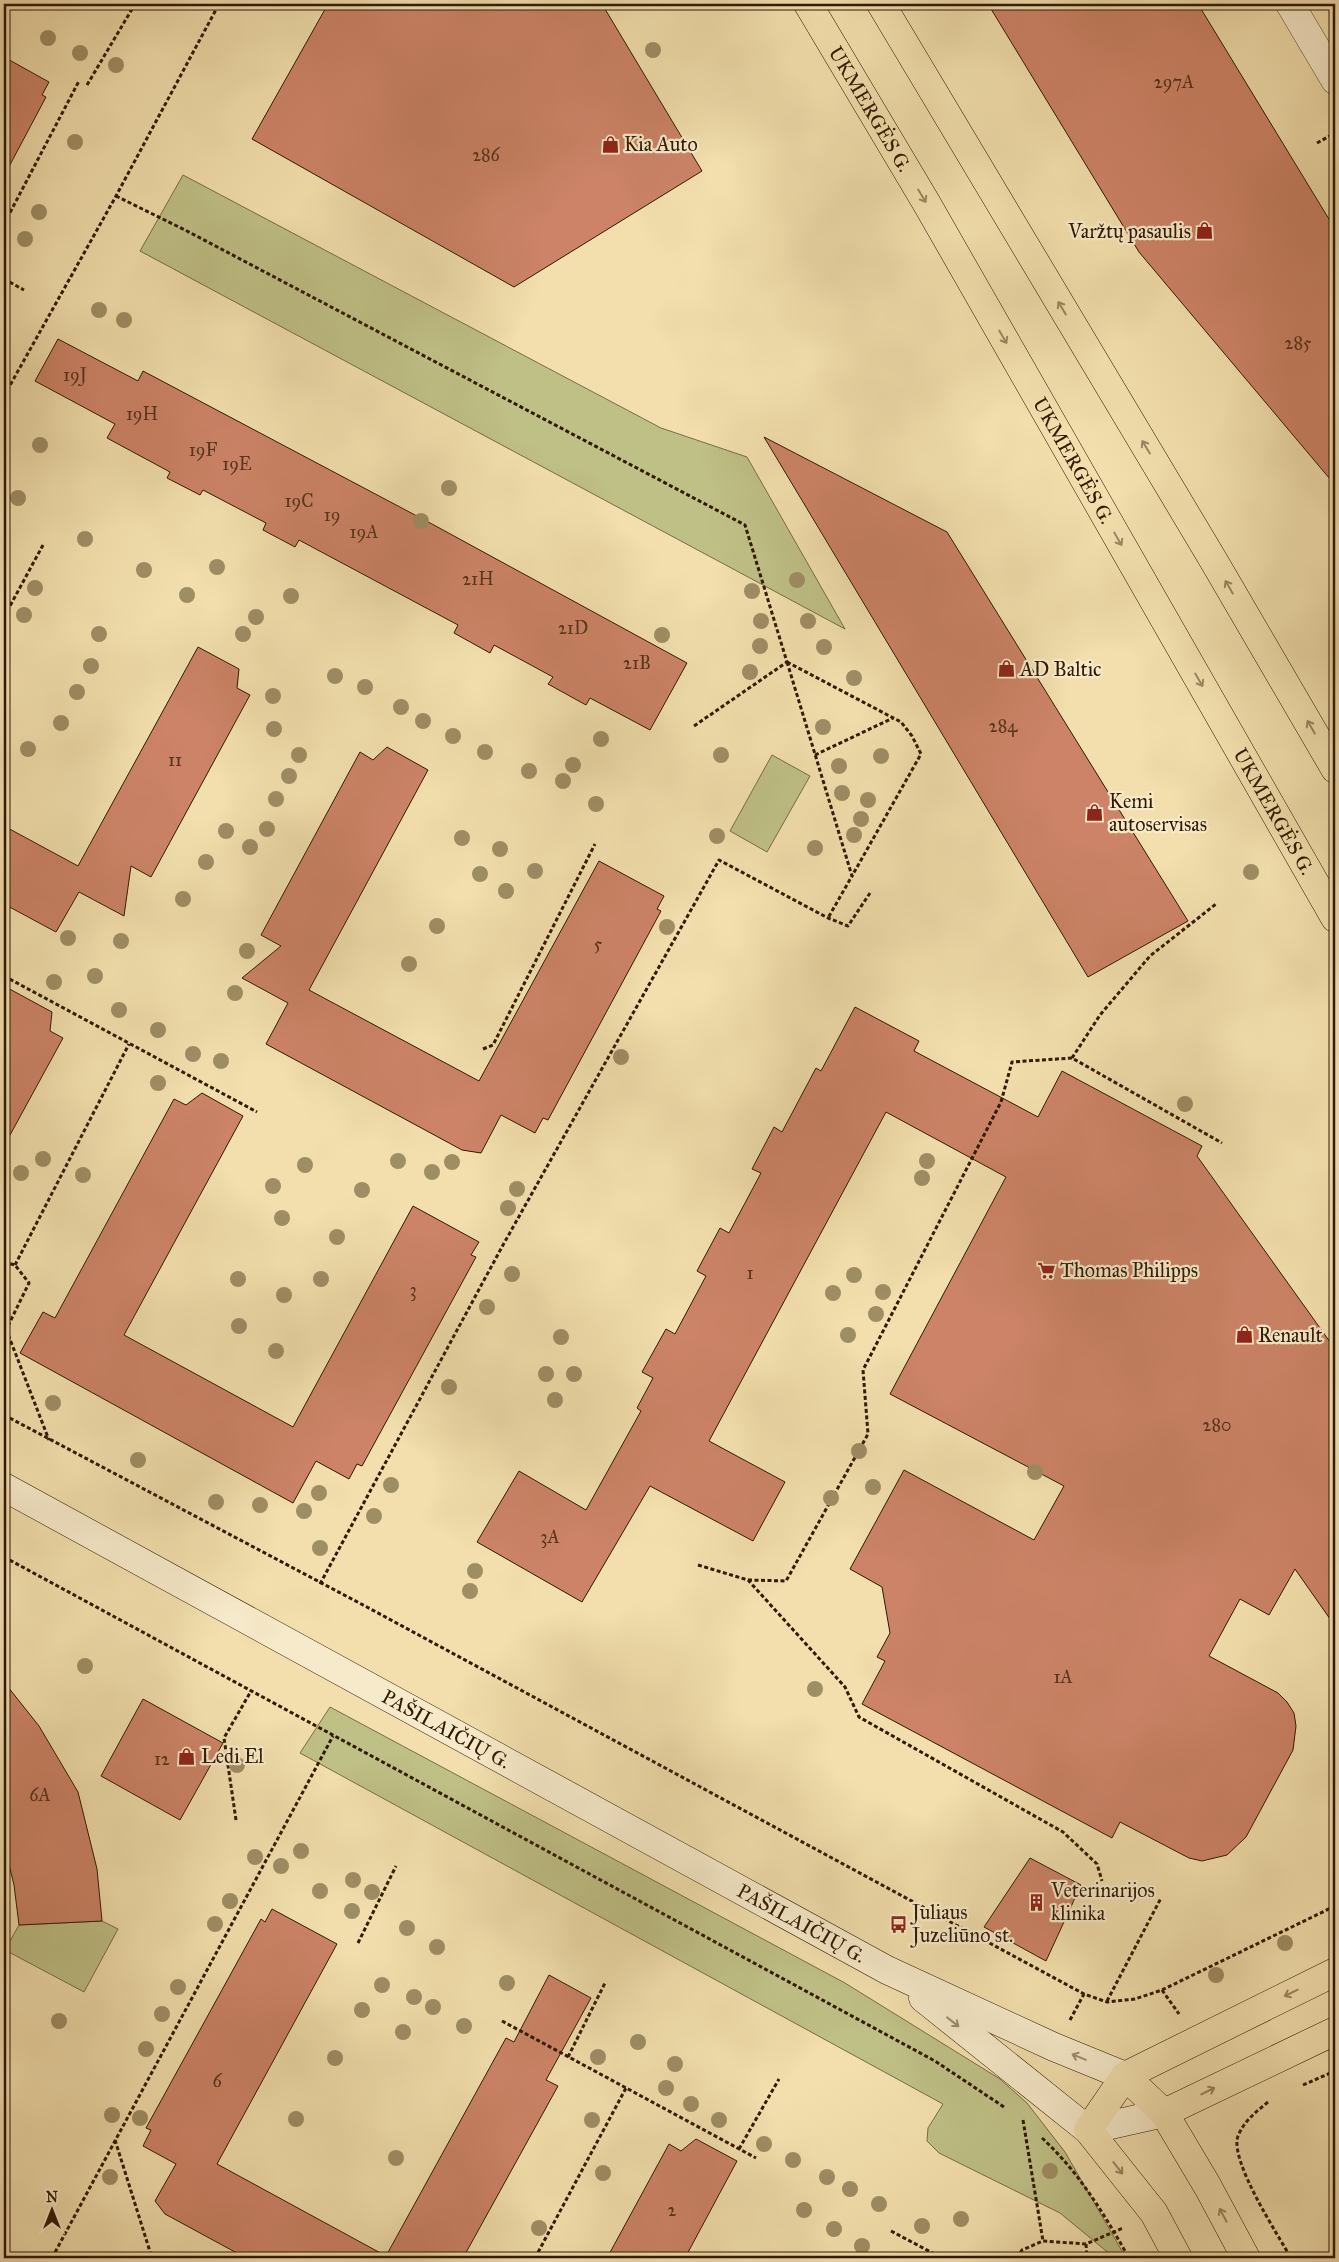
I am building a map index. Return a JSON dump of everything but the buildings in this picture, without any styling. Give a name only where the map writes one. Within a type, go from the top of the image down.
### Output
[{"type":"highway","name":"UKMERGĖS G.","points":[[808,4],[932,212],[1335,918]]},
{"type":"highway","points":[[881,4],[1210,555],[1335,769]]},
{"type":"highway","points":[[1178,2258],[1154,2213],[1088,2130],[1124,2076],[1335,1972]]},
{"type":"highway","points":[[1164,2113],[1335,2031]]},
{"type":"highway","points":[[1124,2076],[1164,2113],[1246,2258]]},
{"type":"street","points":[[1290,4],[1335,80]]},
{"type":"street","name":"PAŠILAIČIŲ G.","points":[[4,1487],[887,1970],[1054,2047],[1124,2076]]},
{"type":"street","name":"PAŠILAIČIŲ G.","points":[[887,1970],[1088,2130]]},
{"type":"street","points":[[1088,2130],[1164,2113]]},
{"type":"path","points":[[87,85],[135,4]]},
{"type":"path","points":[[4,396],[116,196],[219,4]]},
{"type":"path","points":[[4,224],[80,81]]},
{"type":"path","points":[[1317,143],[1335,133]]},
{"type":"path","points":[[116,196],[187,230],[745,525],[852,876]]},
{"type":"path","points":[[4,279],[24,290]]},
{"type":"path","points":[[4,617],[43,545]]},
{"type":"path","points":[[787,662],[901,722],[912,736],[921,754],[828,918]]},
{"type":"path","points":[[694,726],[787,662]]},
{"type":"path","points":[[815,756],[893,718]]},
{"type":"path","points":[[483,1049],[493,1045],[595,844]]},
{"type":"path","points":[[320,1584],[504,1244],[719,860],[828,918],[848,926],[870,893]]},
{"type":"path","points":[[1072,1058],[1100,1015],[1150,956],[1216,904]]},
{"type":"path","points":[[4,976],[257,1112]]},
{"type":"path","points":[[15,1265],[129,1044]]},
{"type":"path","points":[[698,1565],[748,1580],[786,1581],[868,1434],[863,1370],[1001,1102],[1012,1062],[1072,1058],[1222,1143]]},
{"type":"path","points":[[4,1262],[15,1265],[29,1283],[4,1334]]},
{"type":"path","points":[[6,1329],[49,1440]]},
{"type":"path","points":[[4,1415],[1084,1994],[1106,2002],[1134,1999],[1162,1990],[1335,1906]]},
{"type":"path","points":[[4,1557],[935,2062],[1007,2109]]},
{"type":"path","points":[[748,1580],[845,1687],[860,1718],[1063,1832],[1097,1864],[1102,1880]]},
{"type":"path","points":[[236,1820],[224,1738],[251,1691]]},
{"type":"path","points":[[52,2258],[333,1736]]},
{"type":"path","points":[[358,1943],[396,1866]]},
{"type":"path","points":[[1106,2002],[1161,1898]]},
{"type":"path","points":[[568,2057],[606,1983]]},
{"type":"path","points":[[502,2022],[756,2158]]},
{"type":"path","points":[[1295,2089],[1335,2071]]},
{"type":"path","points":[[739,2149],[779,2079]]},
{"type":"path","points":[[535,2258],[626,2088]]},
{"type":"path","points":[[1270,2100],[1248,2119],[1237,2138],[1243,2171],[1291,2258]]},
{"type":"path","points":[[1015,2115],[1029,2126]]},
{"type":"path","points":[[1022,2120],[1043,2241]]},
{"type":"path","points":[[1036,2132],[1062,2156],[1104,2213],[1128,2258]]},
{"type":"path","points":[[115,2140],[152,2258]]},
{"type":"path","points":[[891,2231],[942,2258]]},
{"type":"path","points":[[1017,2258],[1022,2250],[1043,2241],[1086,2244],[1114,2232]]},
{"type":"path","points":[[1086,2244],[1087,2258]]},
{"type":"green space","points":[[183,175],[661,428],[747,457],[845,629],[140,251]]},
{"type":"green space","points":[[772,755],[810,776],[767,852],[730,831]]},
{"type":"green space","points":[[330,1707],[845,1983],[1000,2079],[1027,2103],[1065,2152],[1126,2258],[1110,2258],[1111,2255],[1060,2213],[939,2153],[927,2141],[928,2128],[943,2104],[300,1753]]},
{"type":"green space","points":[[102,1921],[118,1929],[84,1992],[5,1950],[19,1925]]},
{"type":"place","name":"Kia Auto","points":[[610,144]]},
{"type":"place","name":"Varžtų pasaulis","points":[[1205,231]]},
{"type":"place","name":"AD Baltic","points":[[1006,669]]},
{"type":"place","name":"Kemi autoservisas","points":[[1095,813]]},
{"type":"place","name":"Thomas Philipps","points":[[1046,1270]]},
{"type":"place","name":"Renault","points":[[1244,1335]]},
{"type":"place","name":"Ledi El","points":[[187,1756]]},
{"type":"place","name":"Veterinarijos klinika","points":[[1037,1902]]},
{"type":"place","name":"Juliaus Juzeliūno st.","points":[[898,1924]]}]
